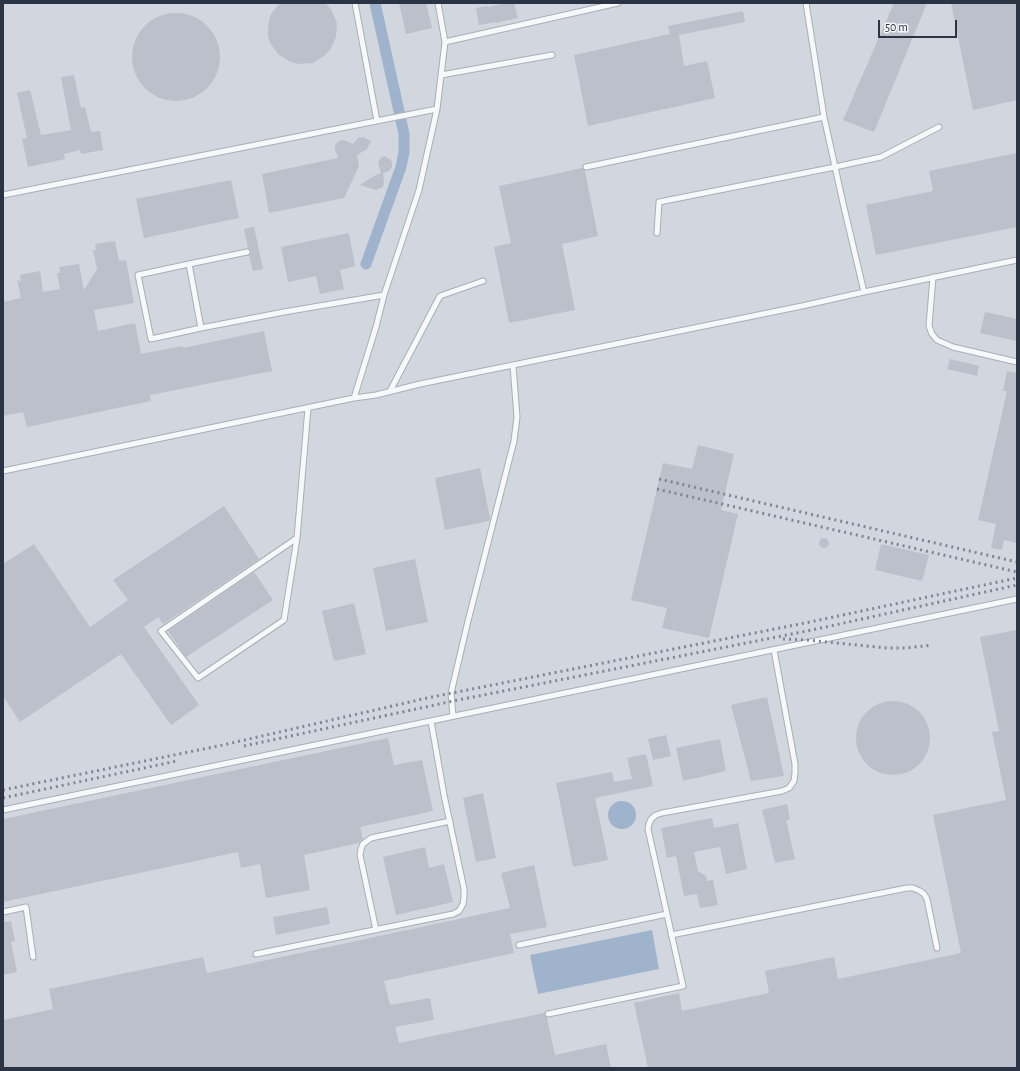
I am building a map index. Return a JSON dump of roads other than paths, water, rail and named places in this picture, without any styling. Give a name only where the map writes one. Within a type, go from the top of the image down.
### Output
[{"type":"lane","points":[[355,3],[377,121]]},
{"type":"lane","points":[[354,398],[384,295],[419,190],[437,109],[445,42],[438,3]]},
{"type":"lane","points":[[590,3],[591,9]]},
{"type":"lane","points":[[445,42],[618,3]]},
{"type":"lane","points":[[806,3],[824,117],[864,292]]},
{"type":"lane","points":[[441,75],[552,56]]},
{"type":"lane","points":[[3,195],[437,109]]},
{"type":"lane","points":[[586,167],[824,117]]},
{"type":"lane","points":[[657,233],[659,202],[881,157],[939,127]]},
{"type":"lane","points":[[246,252],[138,275],[151,339],[284,312],[384,295]]},
{"type":"lane","points":[[3,472],[354,398],[376,396],[390,391],[1017,260]]},
{"type":"lane","points":[[189,264],[201,328]]},
{"type":"lane","points":[[933,277],[929,326],[932,334],[937,340],[953,347],[1017,362]]},
{"type":"lane","points":[[390,391],[440,296],[483,281]]},
{"type":"lane","points":[[453,716],[451,693],[468,620],[514,441],[517,417],[513,366]]},
{"type":"lane","points":[[297,538],[161,631],[198,678],[284,620],[297,538],[308,408]]},
{"type":"lane","points":[[3,810],[1017,599]]},
{"type":"lane","points":[[548,1014],[683,986],[648,829],[649,824],[651,819],[662,813],[782,791],[789,788],[794,781],[795,773],[774,650]]},
{"type":"lane","points":[[256,954],[453,914],[459,911],[463,904],[464,889],[431,721]]},
{"type":"lane","points":[[376,930],[360,855],[363,844],[371,838],[450,821]]},
{"type":"lane","points":[[671,935],[913,888],[924,894],[927,899],[937,948]]},
{"type":"lane","points":[[3,912],[26,907],[33,957]]},
{"type":"lane","points":[[519,945],[667,914]]},
{"type":"water","points":[[622,801],[632,805],[636,815],[632,825],[622,829],[612,825],[608,815],[612,805]]},
{"type":"water","points":[[652,930],[659,969],[538,994],[530,955]]},
{"type":"waterway","points":[[366,264],[401,167],[404,152],[404,134],[375,3]]},
{"type":"railway","points":[[659,479],[1017,562]]},
{"type":"railway","points":[[657,489],[1017,572]]},
{"type":"railway","points":[[3,790],[223,745],[427,698],[810,622],[1017,578]]},
{"type":"railway","points":[[244,746],[458,700],[812,630],[1017,585]]},
{"type":"railway","points":[[783,639],[887,648],[907,648],[932,645]]},
{"type":"railway","points":[[3,798],[177,761]]}]
